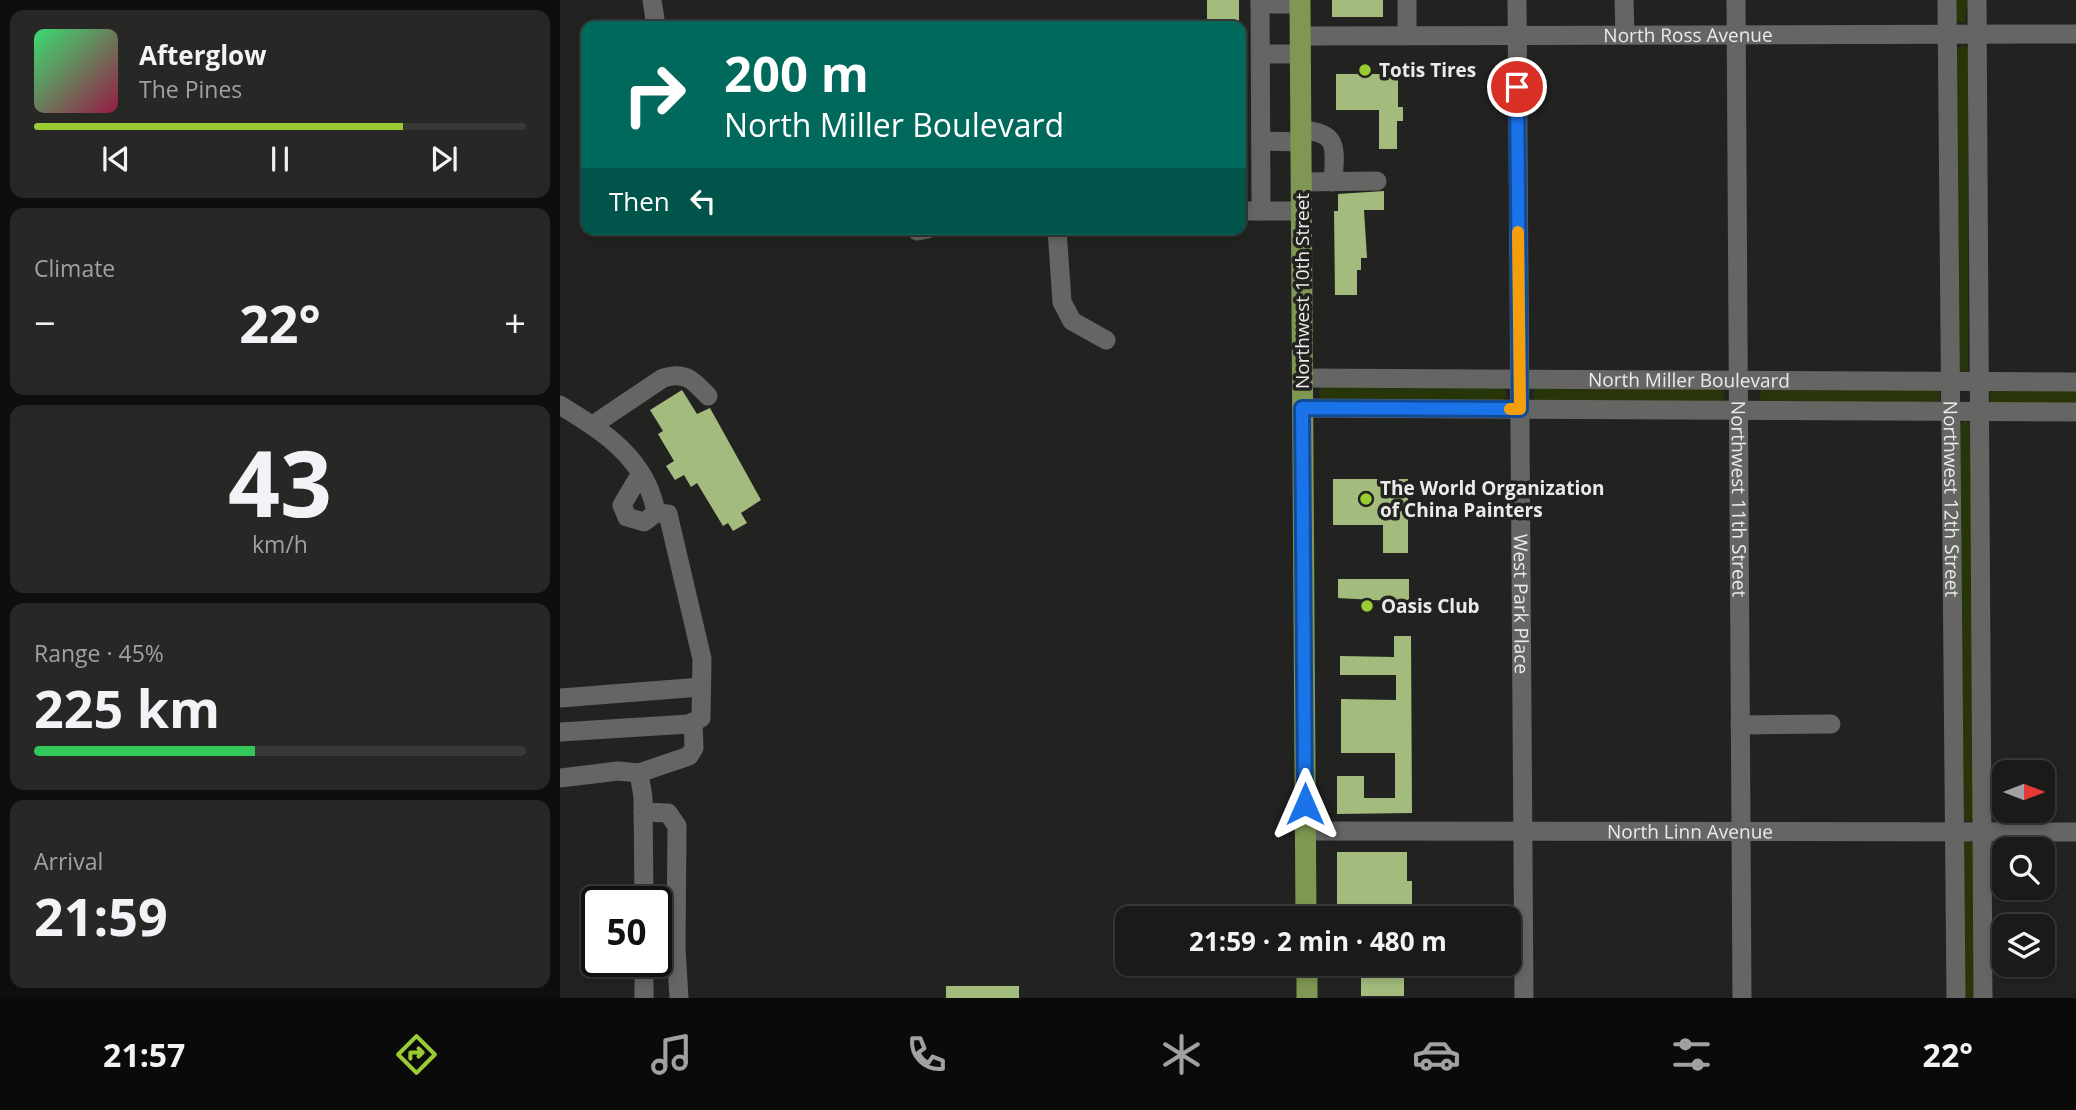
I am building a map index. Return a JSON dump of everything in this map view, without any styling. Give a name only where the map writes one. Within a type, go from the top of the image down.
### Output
[{"type":"main road","name":"Northwest 10th Street","points":[[1300,2],[1306,906]]},
{"type":"main road","points":[[1307,976],[1307,998]]},
{"type":"street","points":[[652,0],[655,21]]},
{"type":"street","points":[[1407,0],[1407,34]]},
{"type":"street","name":"West Park Place","points":[[1517,0],[1524,998]]},
{"type":"street","points":[[1624,0],[1625,36]]},
{"type":"street","name":"Northwest 11th Street","points":[[1736,0],[1742,998]]},
{"type":"street","name":"Northwest 12th Street","points":[[1947,0],[1956,998]]},
{"type":"street","name":"Northwest 12th Street","points":[[1977,0],[1983,998]]},
{"type":"street","points":[[1261,211],[1260,2],[1300,2]]},
{"type":"street","name":"North Ross Avenue","points":[[1261,54],[1300,45],[1407,34],[2076,34]]},
{"type":"street","points":[[1261,141],[1321,131],[1330,138],[1335,147],[1334,182]]},
{"type":"street","points":[[1301,182],[1377,181]]},
{"type":"street","points":[[1246,211],[1301,211]]},
{"type":"street","points":[[1057,235],[1062,302],[1072,321],[1106,340]]},
{"type":"street","points":[[593,425],[663,378],[674,374],[692,379],[708,396]]},
{"type":"street","name":"North Miller Boulevard","points":[[1302,378],[2076,382]]},
{"type":"street","points":[[560,405],[593,425],[633,457],[653,497],[656,513]]},
{"type":"street","name":"North Miller Boulevard","points":[[1302,408],[2076,412]]},
{"type":"street","points":[[560,732],[693,722],[701,718],[702,659],[668,514],[656,513],[644,522],[627,517],[622,505],[641,473]]},
{"type":"street","points":[[560,698],[701,687]]},
{"type":"street","points":[[560,778],[618,771],[639,773],[689,756],[694,748],[693,722]]},
{"type":"street","points":[[1740,724],[1830,724]]},
{"type":"street","points":[[639,773],[643,813],[644,886]]},
{"type":"street","points":[[643,813],[668,813],[677,826],[676,948],[679,998]]},
{"type":"street","name":"North Linn Avenue","points":[[1305,831],[2076,832]]},
{"type":"street","points":[[644,977],[645,998]]},
{"type":"green space","points":[[1956,0],[1968,0],[1965,23],[1957,21]]},
{"type":"green space","points":[[1964,45],[1968,49],[1968,372],[1960,370],[1956,49]]},
{"type":"green space","points":[[1323,386],[1504,387],[1507,394],[1504,401],[1321,399],[1318,392]]},
{"type":"green space","points":[[1536,387],[1722,388],[1725,394],[1722,402],[1536,402],[1532,394]]},
{"type":"green space","points":[[1763,388],[1938,390],[1941,396],[1938,403],[1762,401],[1759,394]]},
{"type":"green space","points":[[2076,389],[2076,406],[1991,403],[1989,400],[1991,391]]},
{"type":"green space","points":[[1964,421],[1971,424],[1974,818],[1969,822],[1964,819],[1959,428]]},
{"type":"green space","points":[[1967,840],[1973,843],[1976,998],[1963,998],[1964,842]]},
{"type":"building","points":[[1207,0],[1239,0],[1239,21],[1207,21]]},
{"type":"building","points":[[1332,0],[1383,0],[1383,17],[1332,17]]},
{"type":"building","points":[[1336,74],[1398,74],[1398,107],[1403,107],[1403,121],[1397,121],[1397,149],[1379,149],[1379,110],[1336,110]]},
{"type":"building","points":[[1384,191],[1384,210],[1364,210],[1367,258],[1361,258],[1361,270],[1357,270],[1357,295],[1335,295],[1334,211],[1338,211],[1338,194]]},
{"type":"building","points":[[682,390],[697,414],[710,408],[761,500],[741,513],[747,523],[733,531],[728,523],[723,526],[697,483],[691,487],[684,475],[675,480],[666,466],[674,461],[658,434],[663,431],[650,410]]},
{"type":"building","points":[[1333,479],[1408,479],[1408,553],[1383,553],[1383,525],[1333,525]]},
{"type":"building","points":[[1338,579],[1409,579],[1409,602],[1338,598]]},
{"type":"building","points":[[1394,636],[1411,636],[1412,813],[1337,814],[1337,776],[1364,776],[1364,798],[1395,798],[1395,753],[1341,753],[1341,699],[1396,700],[1396,675],[1340,675],[1340,656],[1394,657]]},
{"type":"building","points":[[1337,852],[1407,852],[1407,881],[1412,881],[1412,906],[1337,906]]},
{"type":"building","points":[[1361,976],[1404,976],[1404,996],[1361,996]]},
{"type":"building","points":[[946,986],[1019,986],[1019,998],[946,998]]},
{"type":"slow traffic","points":[[1510,409],[1520,409],[1518,232]]},
{"type":"place","name":"Totis Tires","points":[[1365,70]]},
{"type":"place","name":"The World Organization of China Painters","points":[[1366,499]]},
{"type":"place","name":"Oasis Club","points":[[1367,606]]},
{"type":"route","points":[[1305,804],[1302,408],[1520,409],[1517,87]]}]
